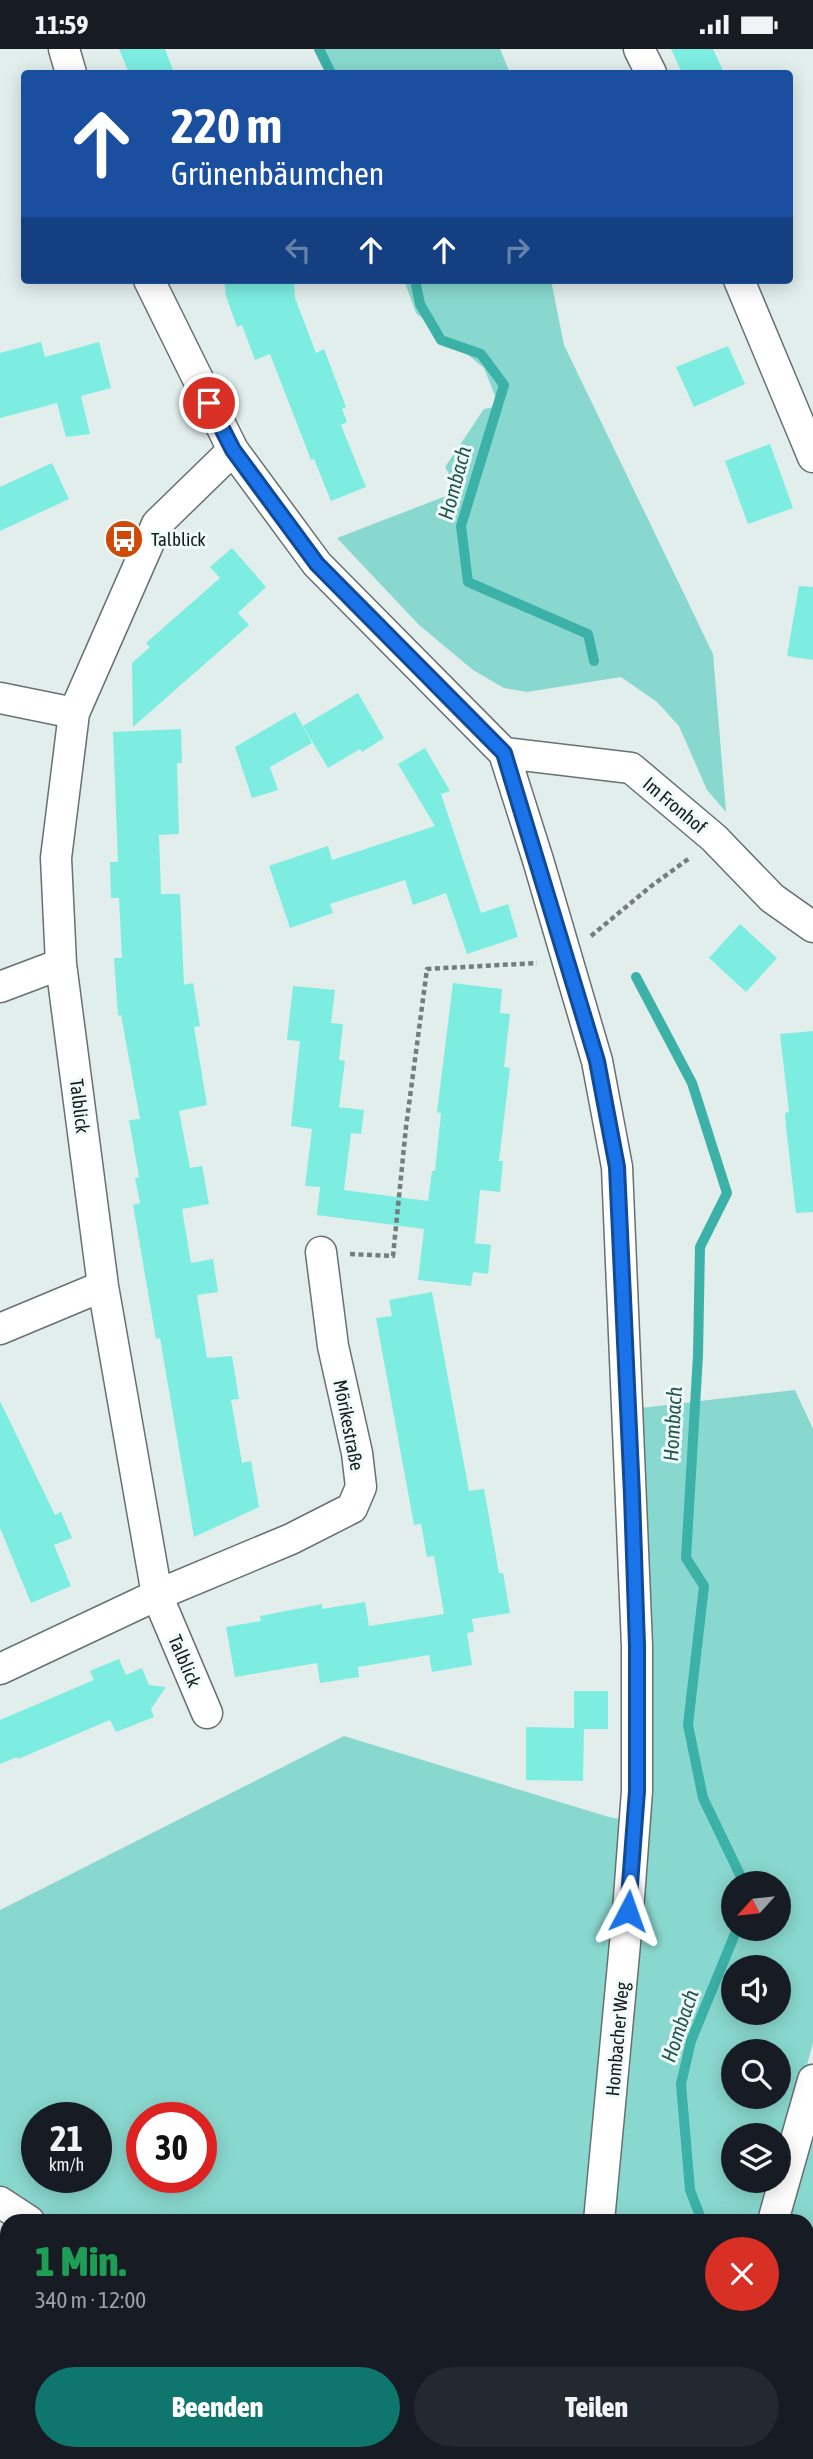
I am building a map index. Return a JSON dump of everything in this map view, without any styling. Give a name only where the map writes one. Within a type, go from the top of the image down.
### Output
[{"type":"street","points":[[64,49],[70,70]]},
{"type":"street","points":[[639,49],[649,70]]},
{"type":"street","points":[[151,284],[233,450],[317,564],[504,753]]},
{"type":"street","points":[[741,284],[813,457]]},
{"type":"street","name":"Talblick","points":[[207,1713],[157,1595],[103,1286],[61,964],[56,858],[74,713],[157,524],[233,450]]},
{"type":"street","points":[[0,698],[74,713]]},
{"type":"street","name":"Im Fronhof","points":[[504,753],[631,768],[715,838],[772,898],[813,927]]},
{"type":"street","name":"Hombacher Weg","points":[[504,753],[597,1061],[617,1167],[637,1646],[636,1804],[600,2214]]},
{"type":"street","points":[[0,987],[61,964]]},
{"type":"street","name":"Mörikestraße","points":[[0,1669],[157,1595],[291,1539],[352,1509],[361,1487],[357,1453],[333,1346],[321,1252]]},
{"type":"street","points":[[0,1329],[103,1286]]},
{"type":"street","points":[[775,2214],[813,2080]]},
{"type":"street","points":[[0,2202],[18,2214]]},
{"type":"path","points":[[321,1252],[393,1256],[406,1127],[427,969],[563,951],[586,940],[715,838]]},
{"type":"shaded area","points":[[322,49],[500,49],[509,70],[330,70]]},
{"type":"shaded area","points":[[405,284],[552,284],[564,345],[713,654],[726,812],[707,790],[679,726],[657,702],[621,677],[527,692],[504,688],[473,670],[419,625],[337,538],[459,491],[445,467],[484,409],[499,406],[484,368],[416,313]]},
{"type":"shaded area","points":[[795,1390],[813,1429],[813,2043],[791,2123],[721,2123],[721,2193],[771,2193],[764,2214],[610,2214],[641,1408]]},
{"type":"shaded area","points":[[344,1736],[624,1820],[590,2214],[30,2214],[0,2189],[0,1910]]},
{"type":"shaded area","points":[[813,2141],[813,2214],[785,2214]]},
{"type":"building","points":[[119,49],[165,49],[173,70],[128,70]]},
{"type":"building","points":[[671,49],[713,49],[723,70],[681,70]]},
{"type":"building","points":[[224,284],[294,284],[295,298],[316,353],[324,349],[346,407],[342,409],[347,422],[341,425],[366,487],[331,501],[314,459],[311,460],[270,354],[255,360],[242,325],[237,327]]},
{"type":"building","points":[[41,342],[45,357],[99,342],[111,388],[81,396],[90,434],[66,437],[57,403],[0,418],[0,353]]},
{"type":"building","points":[[728,346],[745,384],[694,407],[676,367]]},
{"type":"building","points":[[770,444],[793,508],[748,524],[725,461]]},
{"type":"building","points":[[52,463],[69,499],[0,531],[0,487]]},
{"type":"building","points":[[232,548],[266,587],[238,613],[249,625],[133,727],[132,663],[150,647],[146,643],[220,578],[210,567]]},
{"type":"building","points":[[799,586],[813,587],[813,660],[787,656]]},
{"type":"building","points":[[358,693],[384,738],[328,768],[303,726]]},
{"type":"building","points":[[295,712],[312,743],[270,767],[278,790],[252,798],[235,747]]},
{"type":"building","points":[[181,729],[182,763],[177,763],[179,834],[159,835],[161,894],[180,894],[184,985],[193,983],[200,1026],[194,1027],[207,1105],[179,1111],[190,1168],[202,1166],[209,1204],[182,1209],[191,1263],[213,1259],[218,1292],[197,1295],[207,1358],[232,1356],[239,1399],[231,1400],[242,1463],[251,1461],[259,1507],[194,1537],[160,1338],[156,1339],[133,1205],[140,1203],[135,1178],[139,1177],[129,1120],[140,1119],[121,1015],[118,1016],[114,958],[122,958],[119,898],[111,898],[110,862],[118,862],[113,732]]},
{"type":"building","points":[[425,748],[450,791],[441,794],[481,913],[508,904],[518,937],[467,954],[446,893],[413,905],[405,880],[330,904],[333,913],[290,928],[269,866],[328,846],[332,860],[435,826],[398,764]]},
{"type":"building","points":[[740,924],[777,958],[746,992],[709,958]]},
{"type":"building","points":[[453,983],[502,989],[500,1013],[510,1014],[504,1067],[510,1068],[499,1161],[503,1161],[500,1192],[480,1190],[475,1243],[491,1245],[488,1274],[473,1272],[471,1286],[418,1280],[424,1229],[317,1215],[320,1187],[305,1186],[312,1129],[291,1126],[300,1041],[287,1040],[293,986],[335,990],[331,1023],[343,1024],[339,1060],[345,1061],[339,1107],[364,1110],[361,1134],[351,1133],[344,1190],[428,1201],[432,1171],[435,1171],[441,1113],[437,1112]]},
{"type":"building","points":[[813,1031],[813,1212],[796,1213],[786,1127],[785,1113],[789,1112],[780,1034]]},
{"type":"building","points":[[432,1292],[469,1491],[484,1489],[499,1573],[503,1573],[510,1613],[472,1619],[474,1632],[467,1633],[472,1665],[432,1672],[429,1655],[358,1667],[359,1677],[320,1683],[317,1663],[235,1677],[226,1627],[261,1621],[260,1616],[322,1604],[322,1609],[365,1602],[369,1626],[444,1614],[434,1556],[427,1557],[421,1524],[414,1525],[376,1318],[392,1316],[389,1300]]},
{"type":"building","points":[[0,1401],[55,1515],[61,1512],[72,1538],[54,1545],[71,1586],[31,1603],[0,1528]]},
{"type":"building","points":[[119,1659],[126,1675],[142,1668],[149,1685],[166,1687],[151,1709],[154,1717],[116,1732],[110,1720],[0,1764],[0,1720],[94,1680],[90,1671]]},
{"type":"building","points":[[574,1691],[608,1691],[608,1729],[584,1729],[583,1781],[526,1780],[526,1727],[574,1728]]},
{"type":"waterway","name":"Hombach","points":[[319,49],[330,70]]},
{"type":"waterway","name":"Hombach","points":[[416,284],[420,304],[441,340],[481,354],[504,385],[461,526],[468,582],[588,634],[594,661]]},
{"type":"waterway","name":"Hombach","points":[[636,977],[692,1083],[727,1193],[700,1247],[698,1355],[686,1558],[704,1586],[688,1725],[703,1798],[738,1871]]},
{"type":"waterway","name":"Hombach","points":[[699,2214],[690,2190],[681,2084],[691,2041],[732,1941]]},
{"type":"place","name":"Talblick","points":[[124,539]]},
{"type":"route","points":[[209,403],[233,450],[317,564],[504,753],[597,1061],[617,1167],[632,1495],[637,1646],[637,1791],[628,1911]]}]
